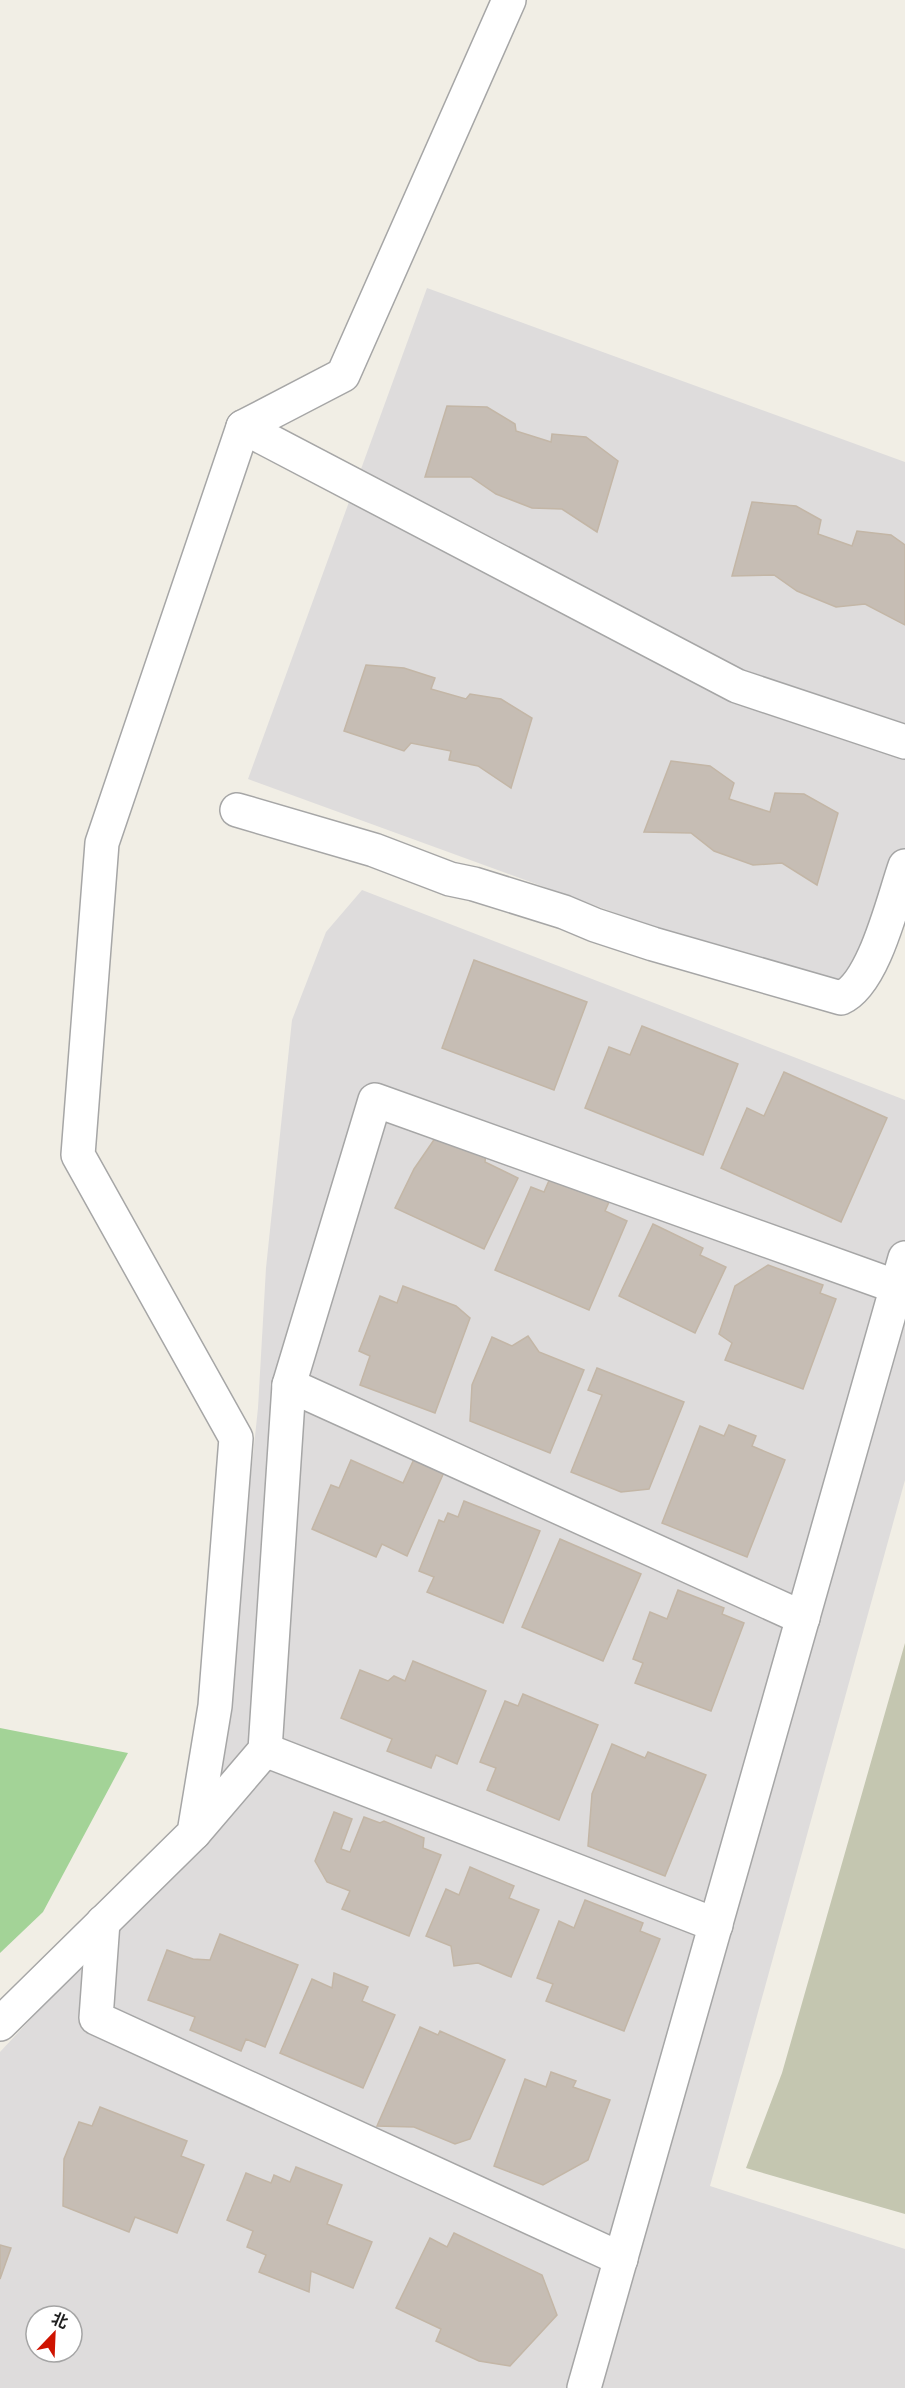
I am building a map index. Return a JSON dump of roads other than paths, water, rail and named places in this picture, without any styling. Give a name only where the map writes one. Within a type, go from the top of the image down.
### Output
[{"type":"street","points":[[194,1833],[215,1706],[236,1438],[78,1155],[102,843],[243,427],[343,375],[509,0]]},
{"type":"street","points":[[243,427],[737,686],[905,742]]},
{"type":"street","points":[[237,810],[374,850],[450,879],[556,909],[653,944],[841,998],[851,993],[870,967],[905,866]]},
{"type":"street","points":[[0,2024],[194,1833],[265,1750],[289,1385],[375,1100],[901,1272],[584,2388]]},
{"type":"street","points":[[289,1385],[803,1618]]},
{"type":"street","points":[[265,1750],[716,1925]]},
{"type":"street","points":[[103,1922],[96,2018],[621,2259]]}]
